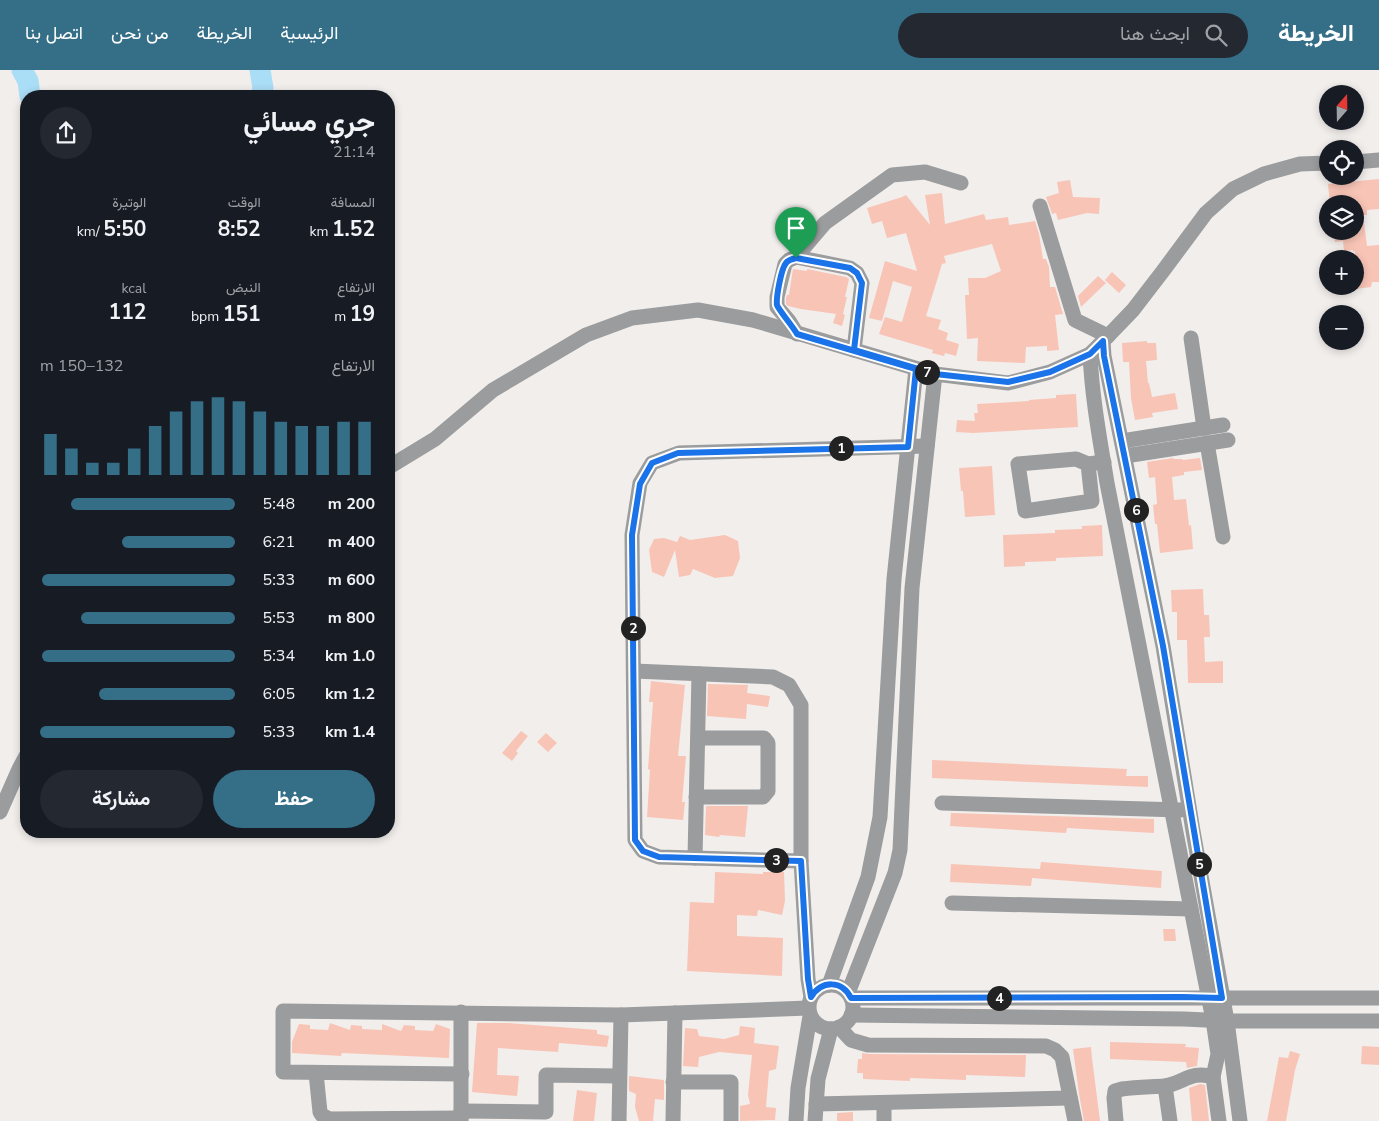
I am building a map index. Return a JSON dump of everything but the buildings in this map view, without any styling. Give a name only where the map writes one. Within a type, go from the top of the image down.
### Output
[{"type":"street","points":[[1364,161],[1379,160]]},
{"type":"street","points":[[395,462],[435,439],[494,390],[586,335],[632,318],[698,310],[753,320],[935,374],[1008,382],[1050,372],[1090,354],[1105,339],[1132,310],[1206,212],[1233,188],[1264,174],[1300,164],[1319,163]]},
{"type":"street","points":[[796,258],[825,223],[892,175],[925,172],[961,183]]},
{"type":"street","points":[[1040,206],[1075,320],[1105,339]]},
{"type":"street","points":[[797,334],[777,307],[777,297],[784,264],[796,258],[850,268],[857,273],[862,283],[854,350]]},
{"type":"street","points":[[1191,338],[1204,428]]},
{"type":"street","points":[[1105,339],[1104,356],[1163,646],[1190,810],[1220,1021],[1218,1054],[1240,1121]]},
{"type":"street","points":[[1090,354],[1092,391],[1107,483],[1191,909],[1216,998]]},
{"type":"street","points":[[830,985],[868,877],[880,817],[894,579],[916,369]]},
{"type":"street","points":[[850,996],[895,873],[900,850],[912,588],[935,374]]},
{"type":"street","points":[[1122,441],[1223,425]]},
{"type":"street","points":[[1125,456],[1228,440]]},
{"type":"street","points":[[1207,443],[1223,537]]},
{"type":"street","points":[[801,861],[659,857],[643,851],[635,840],[632,535],[640,484],[652,463],[678,453],[928,446]]},
{"type":"street","points":[[1088,464],[1092,501],[1025,511],[1018,464],[1076,459],[1088,464],[1104,462]]},
{"type":"street","points":[[1090,486],[1107,483]]},
{"type":"street","points":[[634,671],[774,677],[789,685],[800,705],[801,861],[810,1007],[798,1088],[796,1121]]},
{"type":"street","points":[[695,858],[699,674]]},
{"type":"street","points":[[696,798],[763,797],[768,791],[768,743],[764,738],[698,738]]},
{"type":"street","points":[[0,812],[20,766]]},
{"type":"street","points":[[942,803],[1190,810]]},
{"type":"street","points":[[952,904],[1191,909]]},
{"type":"street","points":[[830,985],[840,986],[850,996],[853,1004],[851,1015],[844,1025],[835,1028],[822,1027],[815,1022],[810,1007],[818,988],[830,985]]},
{"type":"street","points":[[850,996],[1379,998]]},
{"type":"street","points":[[462,1074],[283,1072],[282,1010],[621,1015],[810,1007]]},
{"type":"street","points":[[461,1012],[461,1116]]},
{"type":"street","points":[[673,1121],[675,1013]]},
{"type":"street","points":[[619,1121],[621,1015]]},
{"type":"street","points":[[851,1015],[1220,1021],[1379,1021]]},
{"type":"street","points":[[835,1028],[851,1040],[868,1045],[1046,1046],[1055,1050],[1062,1057],[1075,1121]]},
{"type":"street","points":[[816,1121],[818,1078],[835,1028]]},
{"type":"street","points":[[1116,1121],[1115,1091],[1165,1086],[1221,1067]]},
{"type":"street","points":[[1219,1121],[1221,1067]]},
{"type":"street","points":[[316,1073],[320,1112],[331,1120],[546,1112],[546,1075],[619,1076]]},
{"type":"street","points":[[673,1082],[731,1082],[731,1121]]},
{"type":"street","points":[[1165,1086],[1170,1121]]},
{"type":"street","points":[[816,1104],[1070,1098]]},
{"type":"street","points":[[884,1103],[884,1121]]},
{"type":"waterway","points":[[22,70],[28,81],[29,90]]},
{"type":"waterway","points":[[260,70],[262,90]]},
{"type":"route","points":[[796,258],[784,264],[777,297],[777,307],[797,334],[916,369],[908,447],[678,453],[652,463],[640,484],[632,535],[635,840],[643,851],[659,857],[801,861],[808,979],[811,997],[818,988],[835,985],[845,989],[851,998],[1222,998],[1163,646],[1104,356],[1103,341],[1090,354],[1050,372],[1008,382],[935,374],[916,369],[854,350],[862,283],[857,273],[850,268],[796,258]]}]
